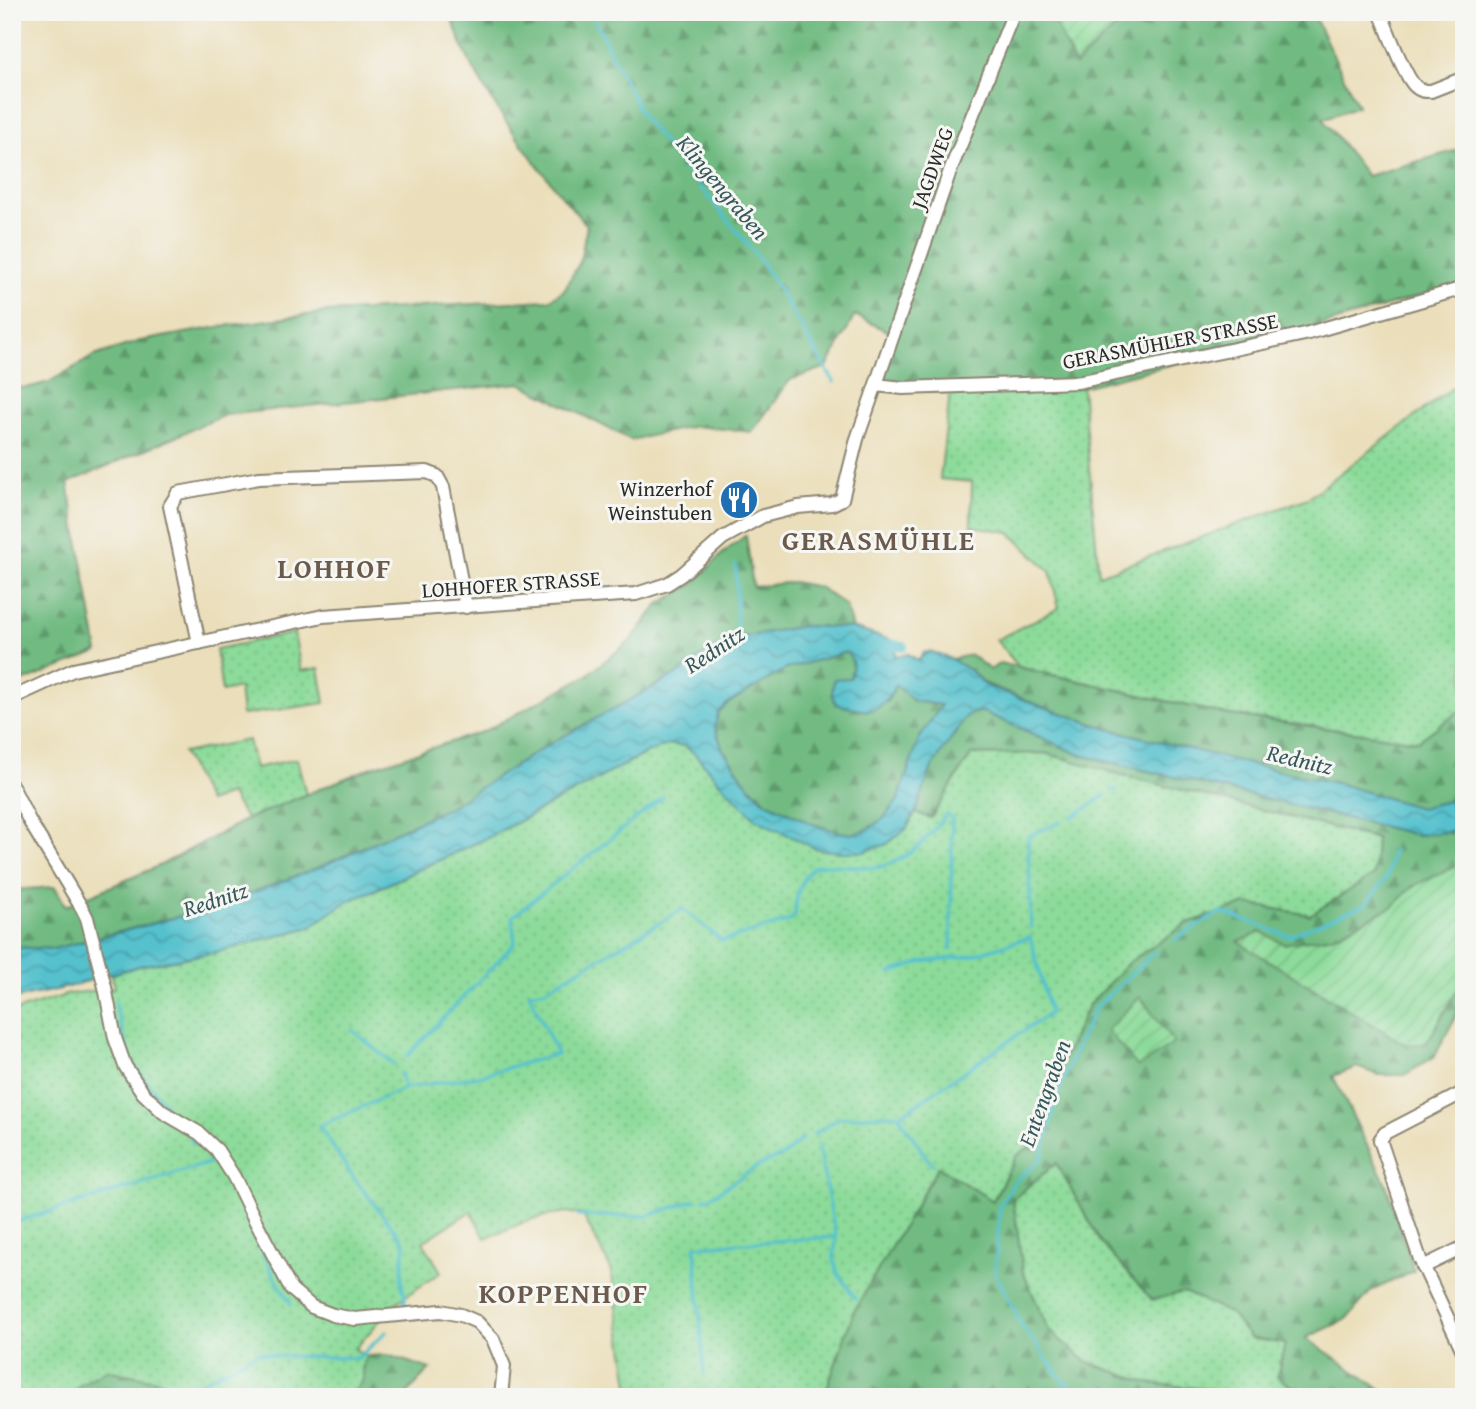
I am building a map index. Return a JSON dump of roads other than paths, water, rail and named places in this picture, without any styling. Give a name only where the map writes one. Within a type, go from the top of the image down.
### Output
[{"type":"street","name":"JAGDWEG","points":[[832,504],[842,499],[858,439],[954,158],[1014,12]]},
{"type":"street","points":[[1380,12],[1408,77],[1415,87],[1431,91],[1464,78]]},
{"type":"street","name":"GERASMÜHLER STRASSE","points":[[876,385],[903,388],[1078,382],[1305,334],[1464,288]]},
{"type":"street","points":[[199,643],[170,506],[178,493],[259,478],[427,472],[437,476],[443,487],[467,607]]},
{"type":"street","name":"LOHHOFER STRASSE","points":[[12,698],[73,670],[323,616],[629,595],[667,584],[723,538],[763,516],[798,507],[832,504]]},
{"type":"street","points":[[12,786],[30,822],[83,910],[125,1066],[143,1093],[163,1112],[199,1133],[217,1150],[234,1177],[291,1289],[312,1307],[355,1319],[441,1311],[477,1322],[493,1339],[504,1366],[501,1397]]},
{"type":"street","points":[[1464,1092],[1385,1133],[1380,1140],[1423,1267],[1464,1353]]},
{"type":"street","points":[[1423,1267],[1464,1247]]},
{"type":"water","name":"Rednitz","points":[[803,626],[852,628],[894,641],[896,656],[909,654],[920,662],[919,659],[925,652],[930,651],[951,659],[972,672],[985,685],[1105,728],[1340,784],[1420,808],[1464,797],[1464,830],[1418,835],[1081,755],[981,711],[967,715],[932,767],[915,813],[906,829],[887,844],[863,852],[839,852],[817,849],[757,820],[694,753],[684,746],[670,744],[646,753],[491,836],[346,902],[310,927],[217,952],[139,966],[61,989],[12,999],[12,947],[53,949],[128,930],[215,907],[320,867],[448,808],[551,743],[679,673],[708,651],[737,638]],"holes":[[[846,652],[851,658],[852,670],[850,678],[834,679],[832,694],[836,704],[872,710],[884,703],[896,685],[914,701],[941,705],[919,739],[898,800],[883,819],[864,831],[851,834],[810,823],[766,802],[748,785],[722,748],[715,727],[718,713],[727,704],[786,669]]]},
{"type":"waterway","name":"Klingengraben","points":[[591,12],[642,116],[758,257],[834,382]]},
{"type":"waterway","name":"Rednitz","points":[[736,565],[737,638]]},
{"type":"waterway","points":[[884,644],[903,646]]},
{"type":"waterway","points":[[1112,791],[1116,789]]},
{"type":"waterway","points":[[1072,817],[1106,795]]},
{"type":"waterway","points":[[407,1056],[515,943],[512,917],[663,797]]},
{"type":"waterway","points":[[405,1308],[405,1295],[401,1284],[405,1243],[353,1177],[319,1126],[405,1088],[478,1076],[557,1054],[529,993],[545,990],[683,909],[722,941],[789,921],[795,916],[801,884],[814,867],[827,865],[872,868],[890,864],[918,846],[947,814],[952,818],[951,950]]},
{"type":"waterway","points":[[1031,928],[1028,836],[1061,822]]},
{"type":"waterway","name":"Entengraben","points":[[1175,939],[1221,912],[1289,936],[1366,904],[1387,877],[1393,850]]},
{"type":"waterway","points":[[814,1134],[839,1118],[894,1114],[899,1116],[1050,1013],[1030,937],[970,956],[922,962],[890,973]]},
{"type":"waterway","name":"Entengraben","points":[[1086,1397],[1064,1382],[1022,1326],[995,1272],[1000,1205],[1016,1180],[1041,1160],[1058,1093],[1095,1008],[1156,951]]},
{"type":"waterway","points":[[115,1003],[128,1054],[165,1105]]},
{"type":"waterway","points":[[352,1030],[394,1064]]},
{"type":"waterway","points":[[400,1073],[405,1088]]},
{"type":"waterway","points":[[899,1116],[933,1164]]},
{"type":"waterway","points":[[190,1139],[207,1151]]},
{"type":"waterway","points":[[704,1199],[758,1166],[784,1155],[802,1139]]},
{"type":"waterway","points":[[818,1145],[836,1237],[834,1258],[837,1272],[855,1298]]},
{"type":"waterway","points":[[12,1223],[216,1161],[225,1175]]},
{"type":"waterway","points":[[237,1197],[276,1280],[291,1304]]},
{"type":"waterway","points":[[578,1216],[647,1216],[695,1200]]},
{"type":"waterway","points":[[704,1372],[695,1246],[836,1237]]},
{"type":"waterway","points":[[172,1397],[259,1352],[277,1356],[358,1358],[386,1332]]},
{"type":"place","name":"Winzerhof Weinstuben","points":[[739,500]]},
{"type":"district","name":"GERASMÜHLE","points":[[879,539]]},
{"type":"district","name":"LOHHOF","points":[[335,567]]},
{"type":"district","name":"KOPPENHOF","points":[[564,1292]]}]
